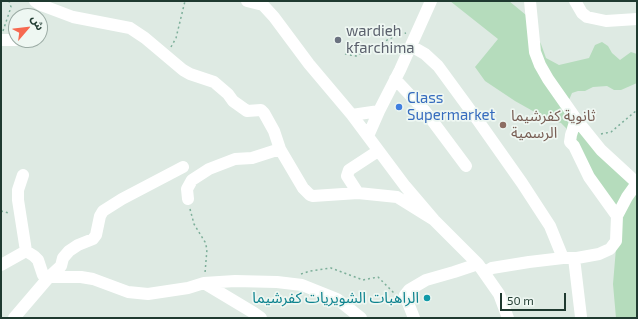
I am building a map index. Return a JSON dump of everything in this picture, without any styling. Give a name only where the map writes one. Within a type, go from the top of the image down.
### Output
[{"type":"street","points":[[35,1],[41,5],[73,17],[130,28],[190,74],[214,82],[228,94],[233,101],[247,111],[261,110],[274,131],[280,149],[303,188],[310,195],[358,193],[397,197],[434,220]]},
{"type":"street","points":[[247,1],[266,3],[274,17],[309,64],[352,115],[405,186],[434,220],[482,268],[499,294],[508,318]]},
{"type":"street","points":[[368,136],[378,111],[411,46],[431,1]]},
{"type":"street","points":[[414,318],[405,294],[426,280],[454,272],[599,254],[610,249],[616,241],[617,216],[627,197],[637,183],[601,150],[589,136],[548,79],[535,52],[530,1]]},
{"type":"street","points":[[575,1],[582,14],[587,17],[606,22],[637,19]]},
{"type":"street","points":[[411,46],[426,54],[438,66],[479,122],[550,226],[569,258],[581,317]]},
{"type":"street","points":[[395,79],[425,111],[466,166]]},
{"type":"street","points":[[352,115],[378,111]]},
{"type":"street","points":[[576,119],[570,135],[570,142],[589,177],[617,216]]},
{"type":"street","points":[[188,199],[187,194],[189,185],[202,173],[235,159],[252,158],[280,149]]},
{"type":"street","points":[[358,193],[348,176],[349,170],[378,150]]},
{"type":"street","points":[[14,318],[49,277],[61,266],[63,258],[69,251],[78,245],[93,239],[96,235],[100,216],[103,212],[122,199],[183,168]]},
{"type":"street","points":[[23,175],[18,190],[18,200],[26,251],[38,260],[43,275],[49,277],[81,277],[93,279],[128,292],[148,294],[188,288],[204,283],[234,281],[277,282],[302,285],[337,299],[361,318]]},
{"type":"street","points":[[1,265],[26,251]]},
{"type":"street","points":[[204,283],[254,312],[261,318]]},
{"type":"path","points":[[2,36],[11,7],[10,1]]},
{"type":"path","points":[[168,57],[169,51],[176,38],[185,1]]},
{"type":"path","points":[[344,54],[356,56],[393,37],[419,28]]},
{"type":"path","points":[[589,136],[611,132],[637,110]]},
{"type":"path","points":[[188,199],[194,224],[205,242],[207,249],[204,283]]},
{"type":"path","points":[[297,275],[310,271],[331,268],[363,280],[378,277],[397,297],[405,294]]},
{"type":"green space","points":[[450,1],[509,1],[526,15],[541,44],[546,58],[559,65],[589,58],[595,45],[602,42],[608,46],[612,53],[620,60],[631,52],[637,54],[637,83],[621,90],[614,90],[607,86],[593,87],[585,91],[572,93],[569,100],[584,128],[635,175],[637,171],[637,318],[616,318],[613,284],[616,248],[621,235],[567,134],[566,128],[561,123],[547,119],[515,101],[485,81],[475,67],[498,39]]},
{"type":"place","name":"wardieh kfarchima","points":[[338,40]]},
{"type":"place","name":"Class Supermarket","points":[[399,107]]},
{"type":"place","name":"ثانوية كفرشيما الرسمية","points":[[503,125]]},
{"type":"place","name":"الراهبات الشويريات كفرشيما","points":[[427,298]]}]
